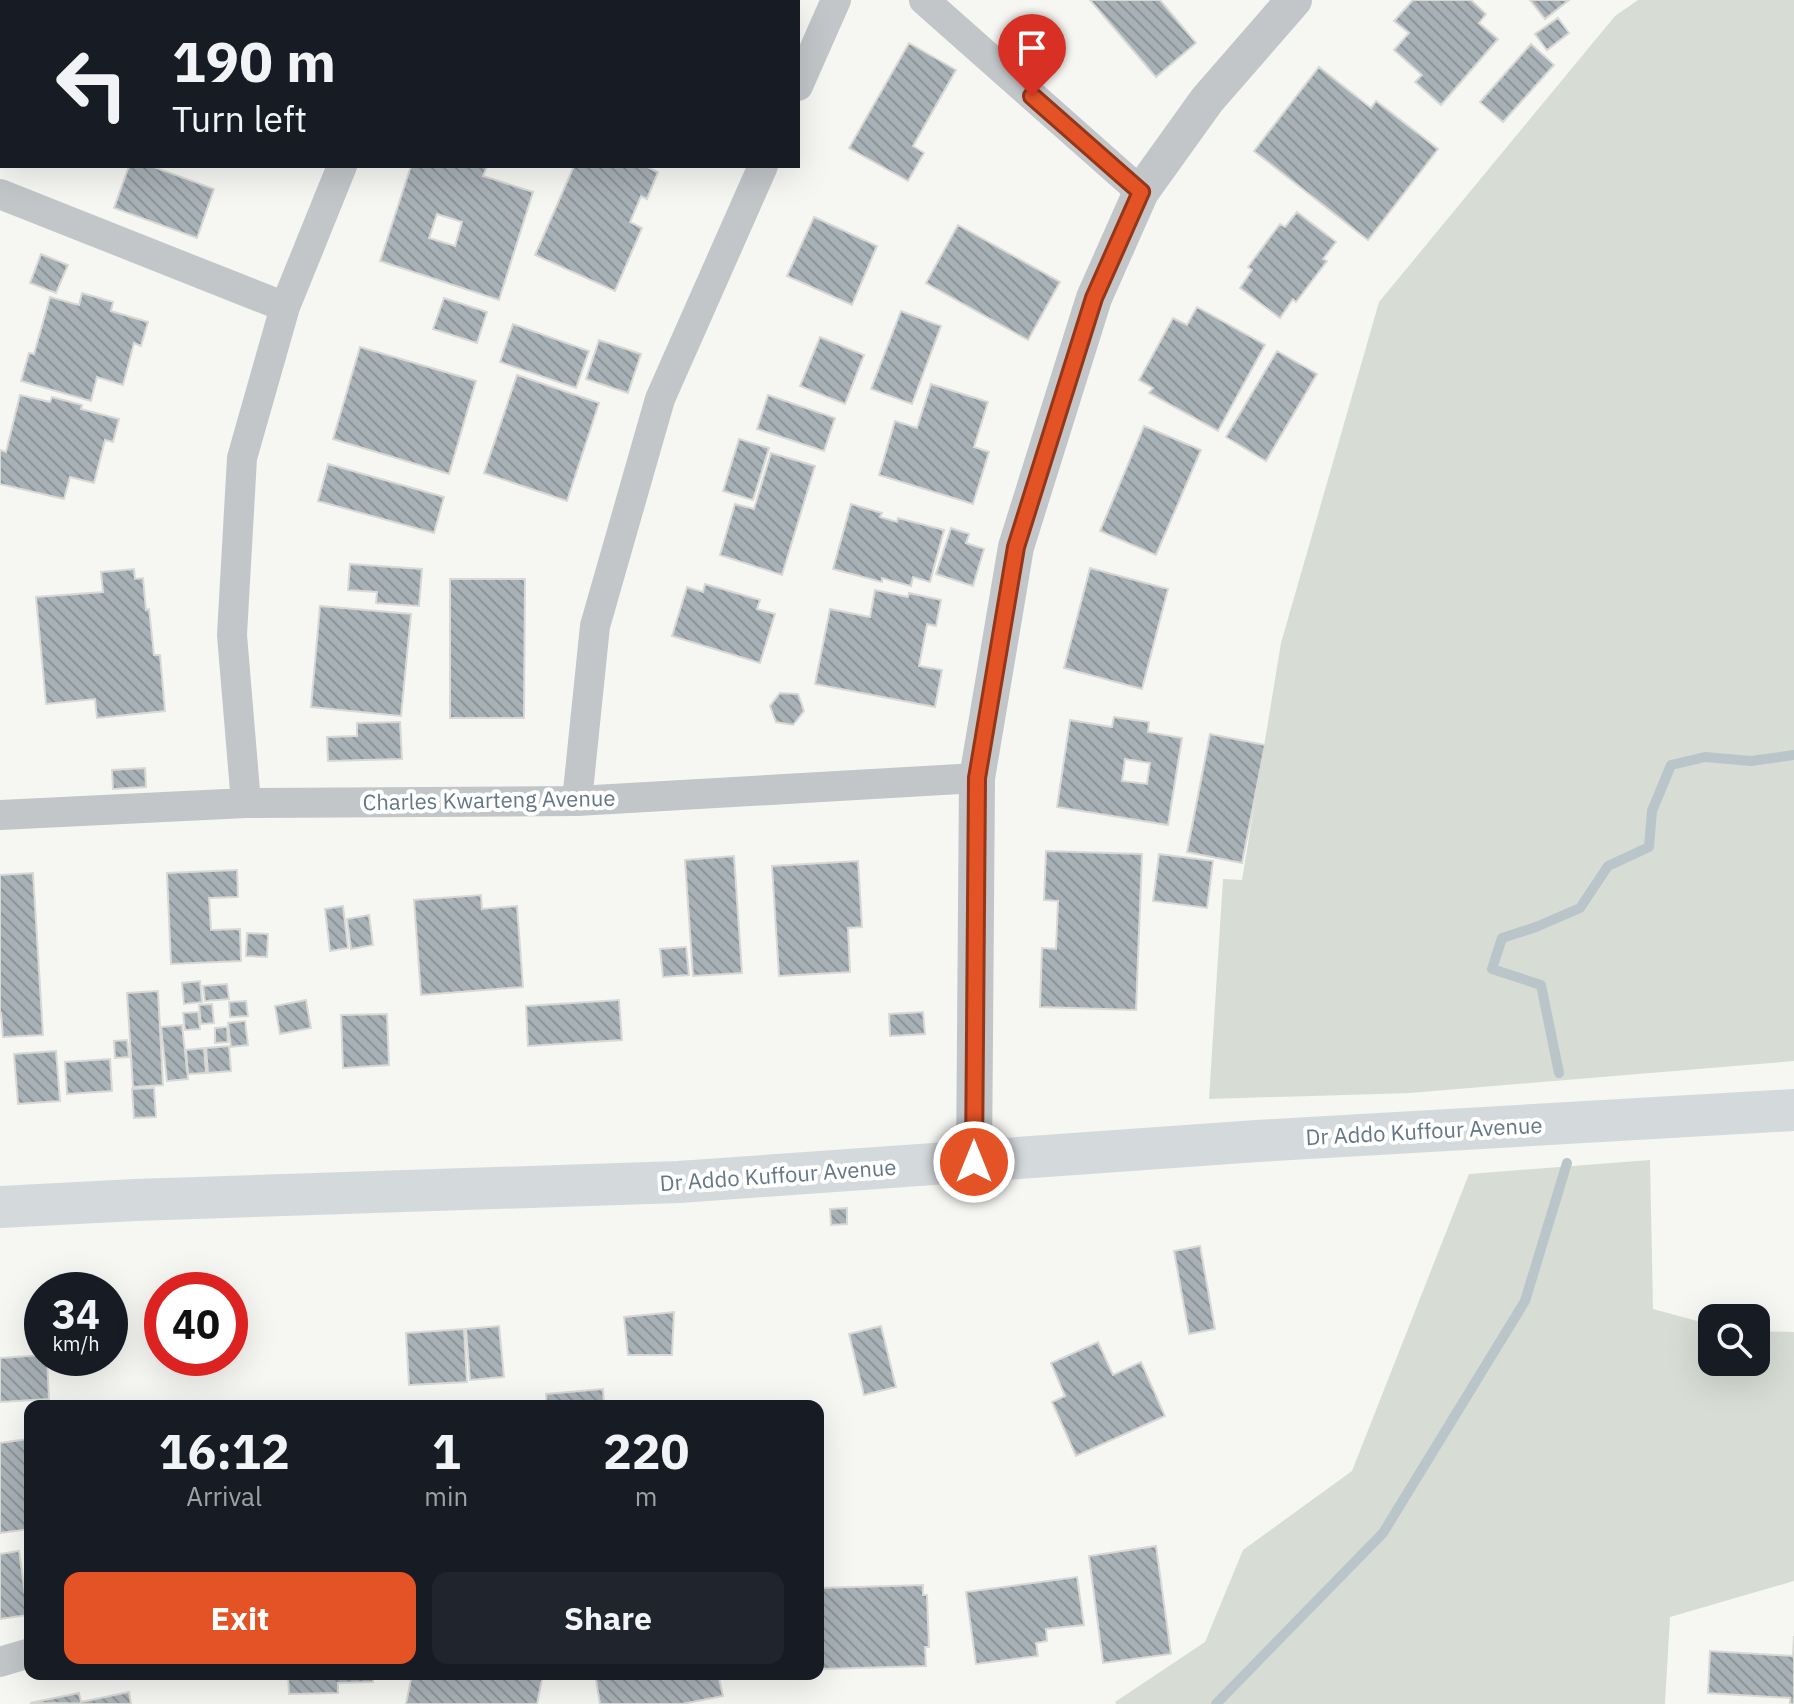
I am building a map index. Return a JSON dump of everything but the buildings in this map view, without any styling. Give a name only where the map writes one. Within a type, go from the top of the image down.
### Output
[{"type":"main road","name":"Dr Addo Kuffour Avenue","points":[[0,1207],[679,1182],[1272,1140],[1794,1110]]},
{"type":"street","points":[[800,81],[836,0]]},
{"type":"street","points":[[924,0],[1141,192]]},
{"type":"street","points":[[974,1162],[977,778],[1016,547],[1094,298],[1141,192],[1207,100],[1294,0]]},
{"type":"street","points":[[246,803],[232,635],[242,458],[285,307],[341,168]]},
{"type":"street","points":[[577,801],[595,626],[660,399],[762,168]]},
{"type":"street","points":[[0,194],[285,307]]},
{"type":"street","name":"Charles Kwarteng Avenue","points":[[0,815],[246,803],[577,801],[977,778]]},
{"type":"street","points":[[0,1662],[24,1655]]},
{"type":"shaded area","points":[[1638,0],[1794,0],[1794,1061],[1410,1093],[1209,1099],[1223,879],[1242,880],[1281,643],[1379,302],[1615,16]]},
{"type":"shaded area","points":[[1650,1160],[1653,1309],[1698,1321],[1698,1376],[1770,1376],[1770,1331],[1794,1332],[1794,1581],[1670,1617],[1665,1704],[1116,1704],[1205,1642],[1243,1550],[1352,1471],[1469,1174]]},
{"type":"waterway","points":[[1559,1073],[1541,985],[1492,969],[1502,938],[1580,908],[1608,866],[1649,847],[1652,811],[1671,765],[1705,757],[1751,761],[1794,755]]},
{"type":"waterway","points":[[1216,1704],[1383,1533],[1525,1301],[1567,1163]]},
{"type":"route","points":[[974,1162],[977,778],[1016,547],[1094,298],[1141,192],[1032,96]]}]
